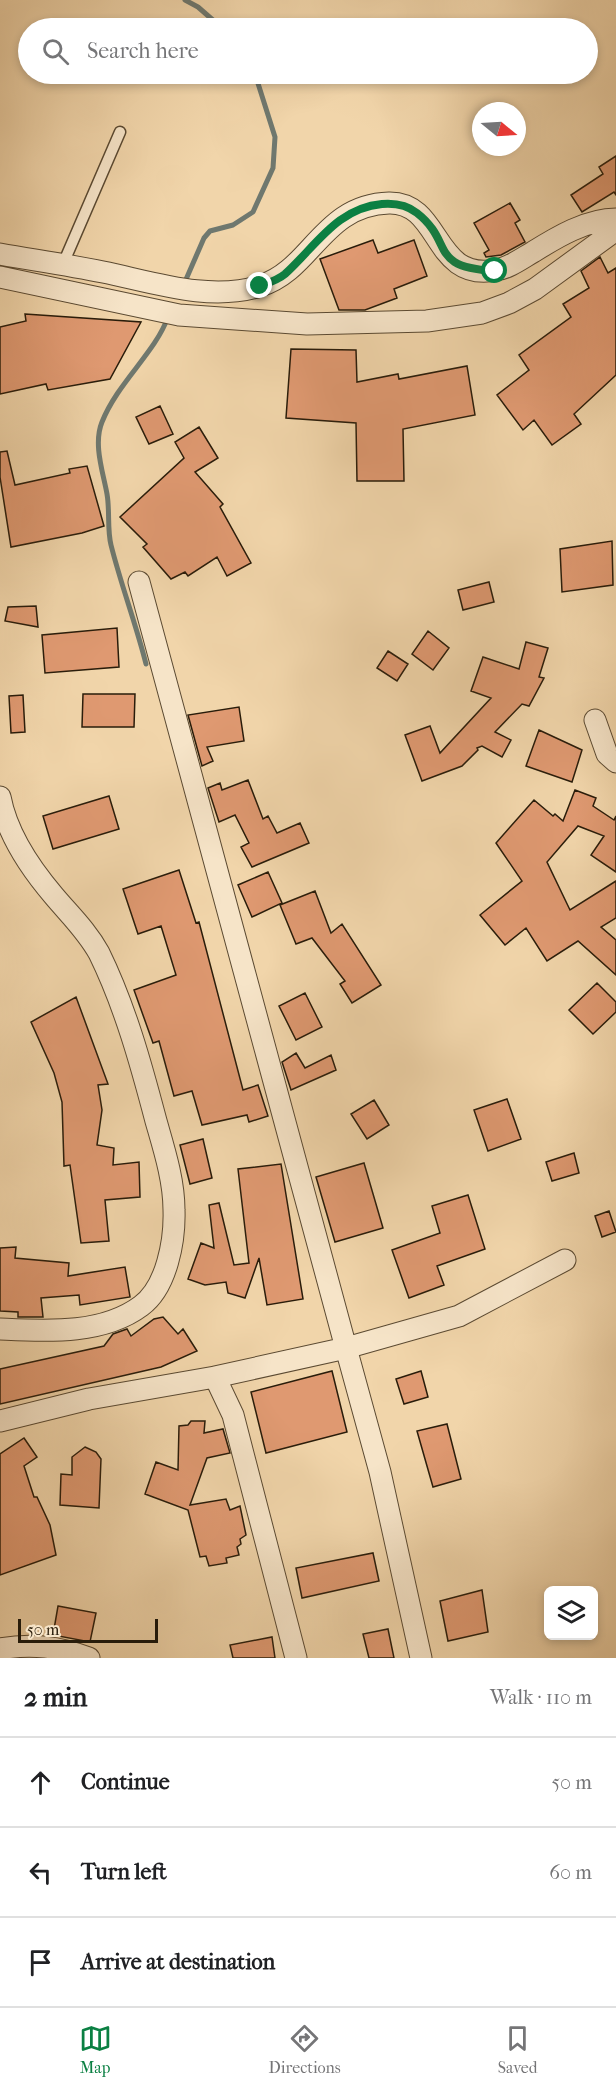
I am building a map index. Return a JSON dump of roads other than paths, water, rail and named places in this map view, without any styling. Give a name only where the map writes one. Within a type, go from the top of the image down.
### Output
[{"type":"street","points":[[0,255],[63,264],[175,287],[237,291],[268,283],[283,276],[341,218],[369,205],[392,203],[416,212],[427,223],[443,251],[458,266],[473,270],[495,271],[509,266],[586,224],[616,219]]},
{"type":"street","points":[[0,277],[170,313],[307,324],[386,324],[461,318],[500,306],[535,289],[616,230]]},
{"type":"street","points":[[139,582],[380,1472],[421,1658]]},
{"type":"street","points":[[595,720],[607,754],[616,762]]},
{"type":"street","points":[[0,797],[3,813],[34,871],[80,924],[92,943],[122,1009],[162,1141],[175,1211],[171,1244],[160,1281],[141,1306],[124,1316],[99,1324],[54,1332],[0,1329]]},
{"type":"street","points":[[0,1421],[89,1399],[215,1377],[346,1348],[459,1316],[565,1260]]},
{"type":"street","points":[[215,1377],[236,1426],[296,1658]]},
{"type":"street","points":[[0,1649],[25,1644],[63,1648],[89,1658]]},
{"type":"lane","points":[[63,264],[120,132]]},
{"type":"waterway","points":[[185,0],[211,18]]},
{"type":"waterway","points":[[184,284],[204,238],[210,231],[233,225],[253,212],[273,168],[275,137],[258,84]]},
{"type":"waterway","points":[[146,664],[111,545],[108,500],[98,439],[109,407],[154,343],[168,317]]}]
